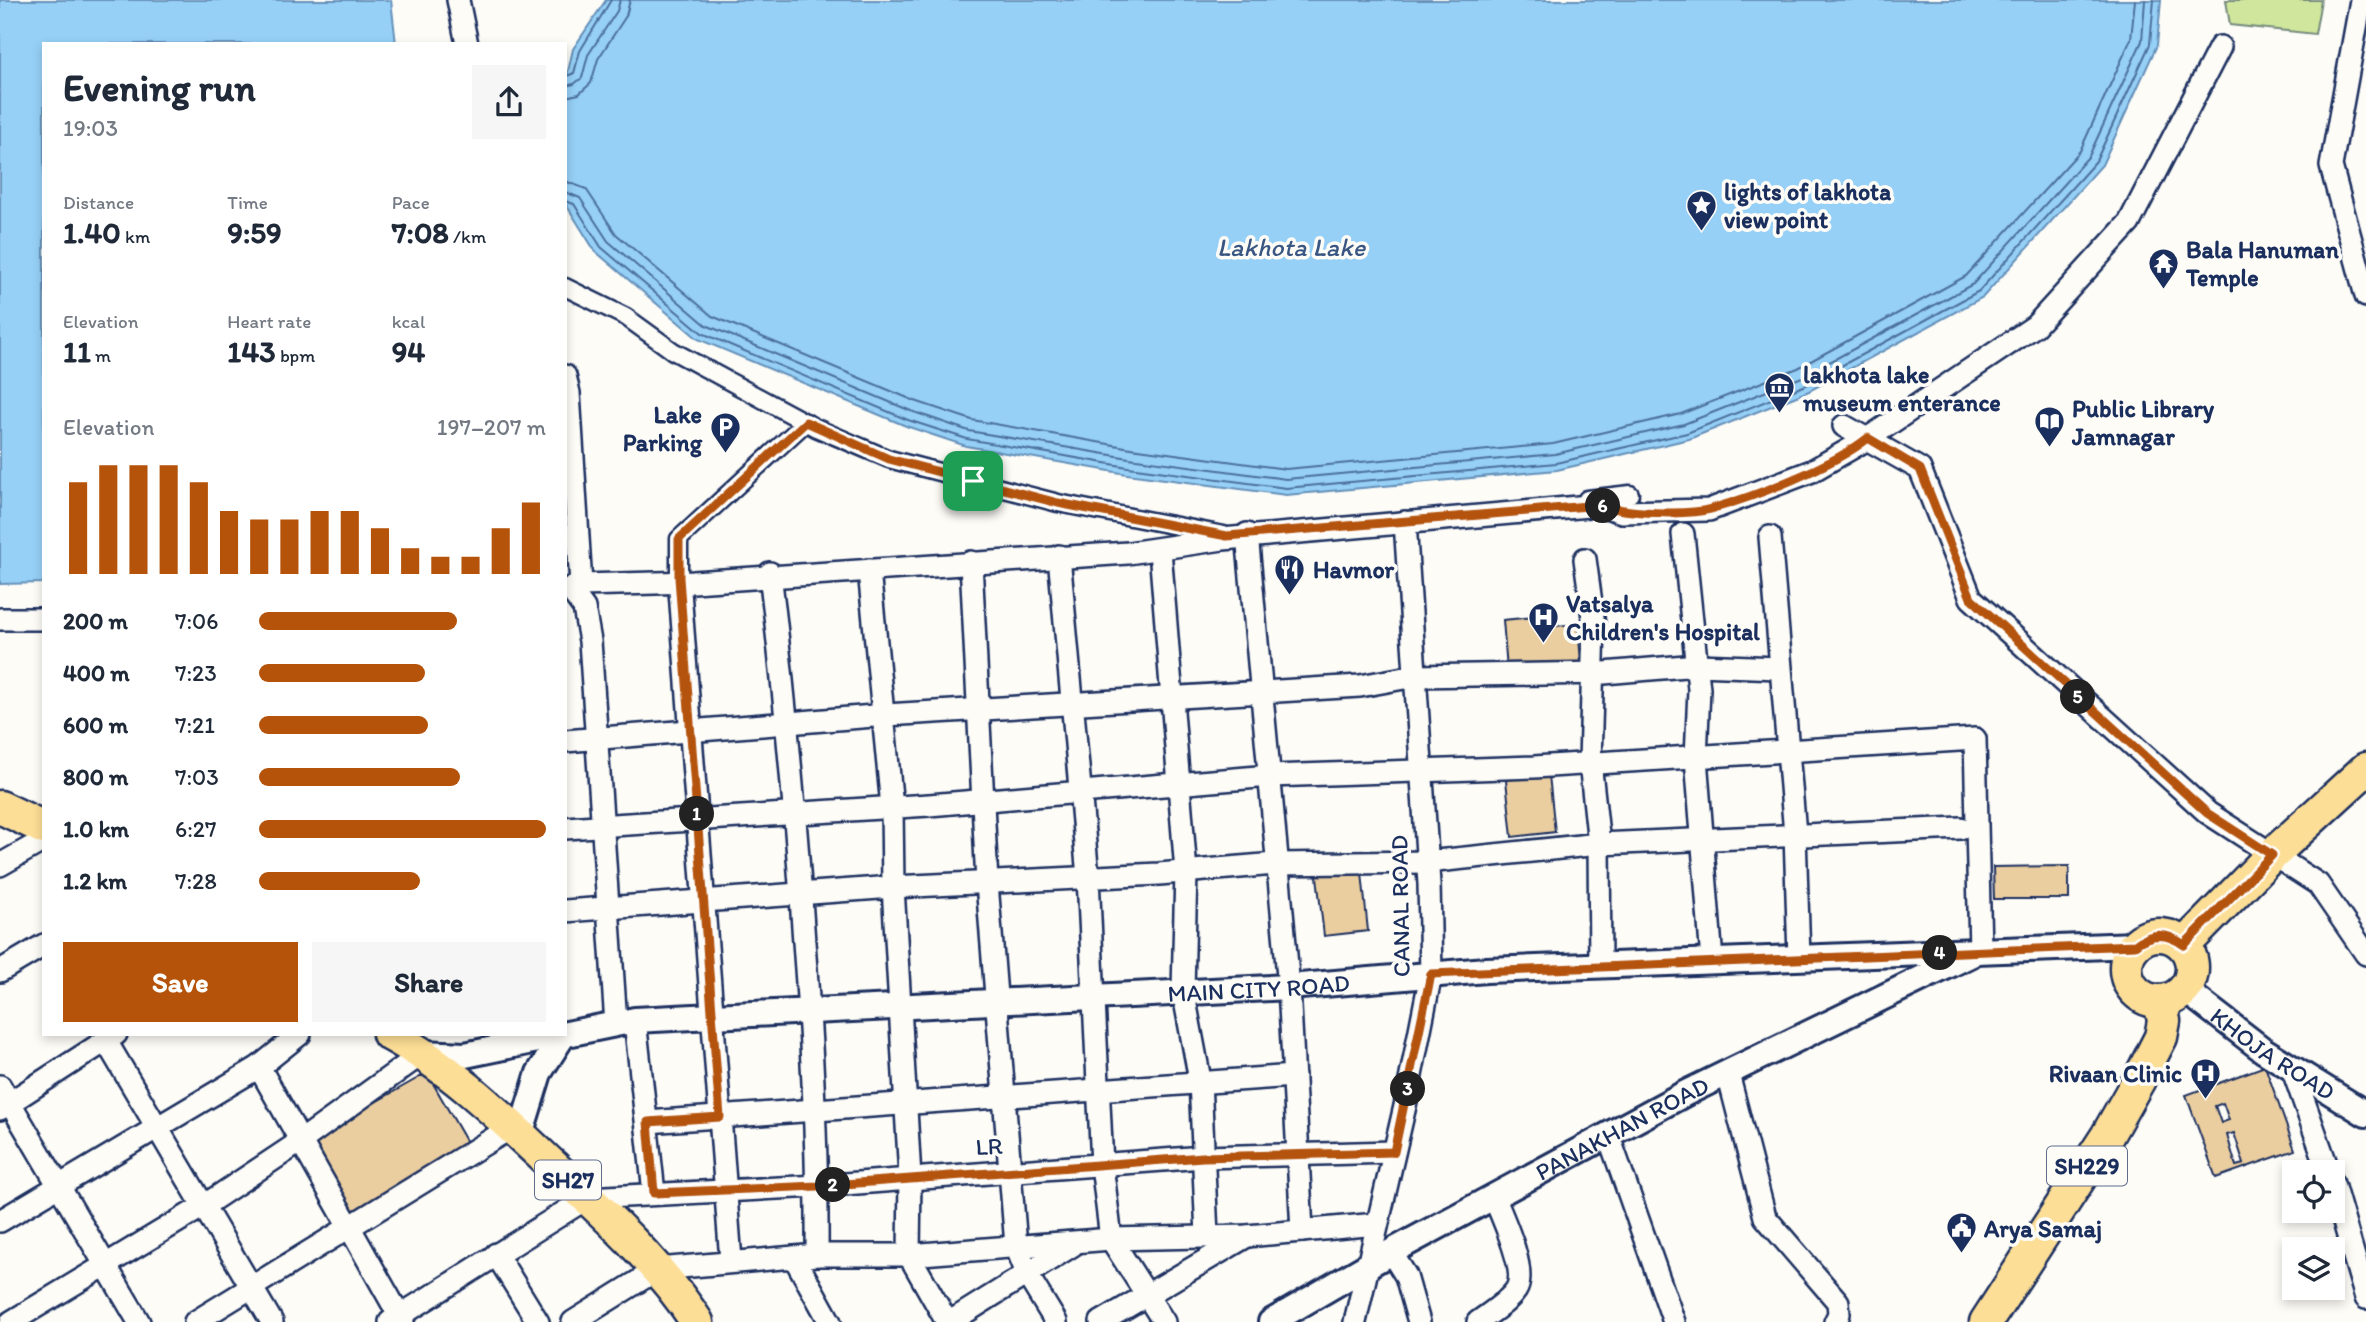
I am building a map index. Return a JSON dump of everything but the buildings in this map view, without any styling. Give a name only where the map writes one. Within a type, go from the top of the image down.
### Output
[{"type":"main road","points":[[2184,945],[2272,855],[2366,769]]},
{"type":"main road","points":[[0,807],[42,827]]},
{"type":"main road","points":[[2154,935],[2165,935],[2184,945],[2193,965],[2192,976],[2172,995],[2139,994],[2127,976],[2126,965],[2135,945],[2154,935]]},
{"type":"main road","name":"SH229","points":[[1986,1322],[2107,1136],[2161,1037],[2172,995]]},
{"type":"main road","name":"MAIN CITY ROAD","points":[[393,1036],[423,1053]]},
{"type":"main road","name":"SH27","points":[[423,1053],[516,1131],[587,1198],[658,1269],[697,1322]]},
{"type":"street","points":[[458,0],[467,42]]},
{"type":"street","points":[[2361,0],[2331,166],[2366,296]]},
{"type":"street","points":[[572,588],[1160,550],[1247,536],[1600,505],[1622,512],[1709,509],[1812,471],[1868,438],[2035,326],[2129,223],[2220,47]]},
{"type":"street","points":[[567,287],[626,317],[673,351],[806,422],[889,459],[1058,503],[1227,536],[1247,536]]},
{"type":"street","points":[[567,384],[572,588],[584,608],[588,622],[608,909],[625,1022],[648,1122],[654,1193]]},
{"type":"street","points":[[731,1261],[715,1016],[679,580],[679,539],[806,422]]},
{"type":"street","points":[[1844,426],[1920,469],[1971,598],[2207,813],[2318,884],[2366,954]]},
{"type":"street","points":[[1405,522],[1630,494]]},
{"type":"street","name":"CANAL ROAD","points":[[1355,1322],[1431,974],[1427,862],[1405,522]]},
{"type":"street","points":[[1684,534],[1697,666],[1696,758],[1712,961]]},
{"type":"street","points":[[1247,536],[1270,776],[1275,864],[1289,987],[1302,1231]]},
{"type":"street","points":[[1770,537],[1795,834],[1799,958]]},
{"type":"street","points":[[1160,550],[1186,872],[1183,990],[1200,1080],[1207,1236]]},
{"type":"street","points":[[1059,556],[1088,877],[1102,1165],[1111,1239],[1164,1322]]},
{"type":"street","points":[[1585,559],[1594,625],[1590,762],[1599,844],[1600,965]]},
{"type":"street","points":[[971,564],[987,883],[1016,1246],[1028,1276],[1056,1322]]},
{"type":"street","points":[[869,570],[886,715],[892,807],[893,887],[910,1177],[909,1255],[948,1322],[1028,1276],[1074,1244]]},
{"type":"street","points":[[770,575],[801,893],[818,1186],[817,1255]]},
{"type":"street","points":[[0,619],[42,619]]},
{"type":"street","points":[[567,740],[1074,702],[1360,686],[1415,676],[1591,673],[1697,666],[1780,668]]},
{"type":"street","points":[[567,828],[892,807],[1270,776],[1696,758],[1975,740],[1980,951]]},
{"type":"street","points":[[567,911],[801,893],[1186,872],[1275,864],[1427,862],[1599,844],[1961,828]]},
{"type":"street","points":[[0,865],[42,841]]},
{"type":"street","points":[[0,971],[42,945]]},
{"type":"street","name":"MAIN CITY ROAD","points":[[567,1036],[625,1022],[1183,990],[1289,987],[1431,974],[2135,945]]},
{"type":"street","name":"PANAKHAN ROAD","points":[[1270,1322],[1391,1252],[1608,1134],[1980,951]]},
{"type":"street","name":"KHOJA ROAD","points":[[2172,995],[2366,1114]]},
{"type":"street","points":[[0,1221],[259,1067],[298,1036]]},
{"type":"street","name":"MAIN CITY ROAD","points":[[423,1053],[466,1055],[566,1036]]},
{"type":"street","points":[[195,1322],[516,1131],[539,1073],[562,1037]]},
{"type":"street","points":[[139,1322],[59,1186],[3,1100],[111,1038],[158,1127],[272,1322]]},
{"type":"street","points":[[11,1322],[205,1205],[301,1141],[423,1053]]},
{"type":"street","points":[[259,1067],[351,1229],[398,1320],[496,1254],[587,1198]]},
{"type":"street","points":[[2292,1068],[2325,1160]]},
{"type":"street","points":[[1728,1074],[1765,1217],[1838,1302],[1839,1314],[1835,1322]]},
{"type":"street","points":[[648,1122],[1099,1090],[1200,1080],[1294,1076]]},
{"type":"street","points":[[1608,1134],[1674,1322]]},
{"type":"street","name":"LR","points":[[587,1198],[818,1186],[1203,1157],[1394,1152]]},
{"type":"street","points":[[1478,1322],[1504,1303],[1517,1289],[1519,1280],[1512,1243],[1494,1196]]},
{"type":"street","points":[[2344,1223],[2366,1298]]},
{"type":"street","points":[[573,1322],[658,1269],[817,1255],[909,1255],[1111,1239],[1247,1236],[1377,1224]]},
{"type":"street","points":[[1101,1322],[1247,1236]]},
{"type":"street","points":[[1391,1252],[1413,1295],[1419,1322]]},
{"type":"street","points":[[496,1254],[538,1322]]},
{"type":"street","points":[[794,1257],[830,1322]]},
{"type":"green space","points":[[2226,0],[2321,0],[2315,34],[2230,25]]},
{"type":"water","points":[[0,0],[391,0],[396,42],[42,42],[42,583],[0,584]]},
{"type":"water","name":"Lakhota Lake","points":[[606,0],[2161,0],[2157,45],[2102,165],[1983,297],[1809,391],[1689,439],[1557,470],[1286,495],[1127,474],[966,446],[906,426],[698,339],[595,251],[567,206],[567,76],[573,49]]},
{"type":"place","name":"lights of lakhota view point","points":[[1701,232]]},
{"type":"place","name":"Bala Hanuman Temple","points":[[2163,290]]},
{"type":"place","name":"lakhota lake museum enterance","points":[[1780,415]]},
{"type":"place","name":"Public Library Jamnagar","points":[[2049,449]]},
{"type":"place","name":"Lake Parking","points":[[725,455]]},
{"type":"place","name":"Havmor","points":[[1290,596]]},
{"type":"place","name":"Vatsalya Children's Hospital","points":[[1543,644]]},
{"type":"place","name":"Rivaan Clinic","points":[[2205,1100]]},
{"type":"place","name":"Arya Samaj","points":[[1961,1255]]},
{"type":"route","points":[[806,422],[889,459],[973,481],[1058,503],[1227,536],[1600,505],[1622,512],[1709,509],[1812,471],[1868,438],[1920,469],[1971,598],[2207,813],[2272,855],[2184,945],[2165,935],[2154,935],[2135,945],[1431,974],[1394,1152],[1203,1157],[818,1186],[654,1193],[648,1122],[720,1117],[715,1016],[679,578],[679,539],[806,422]]}]
